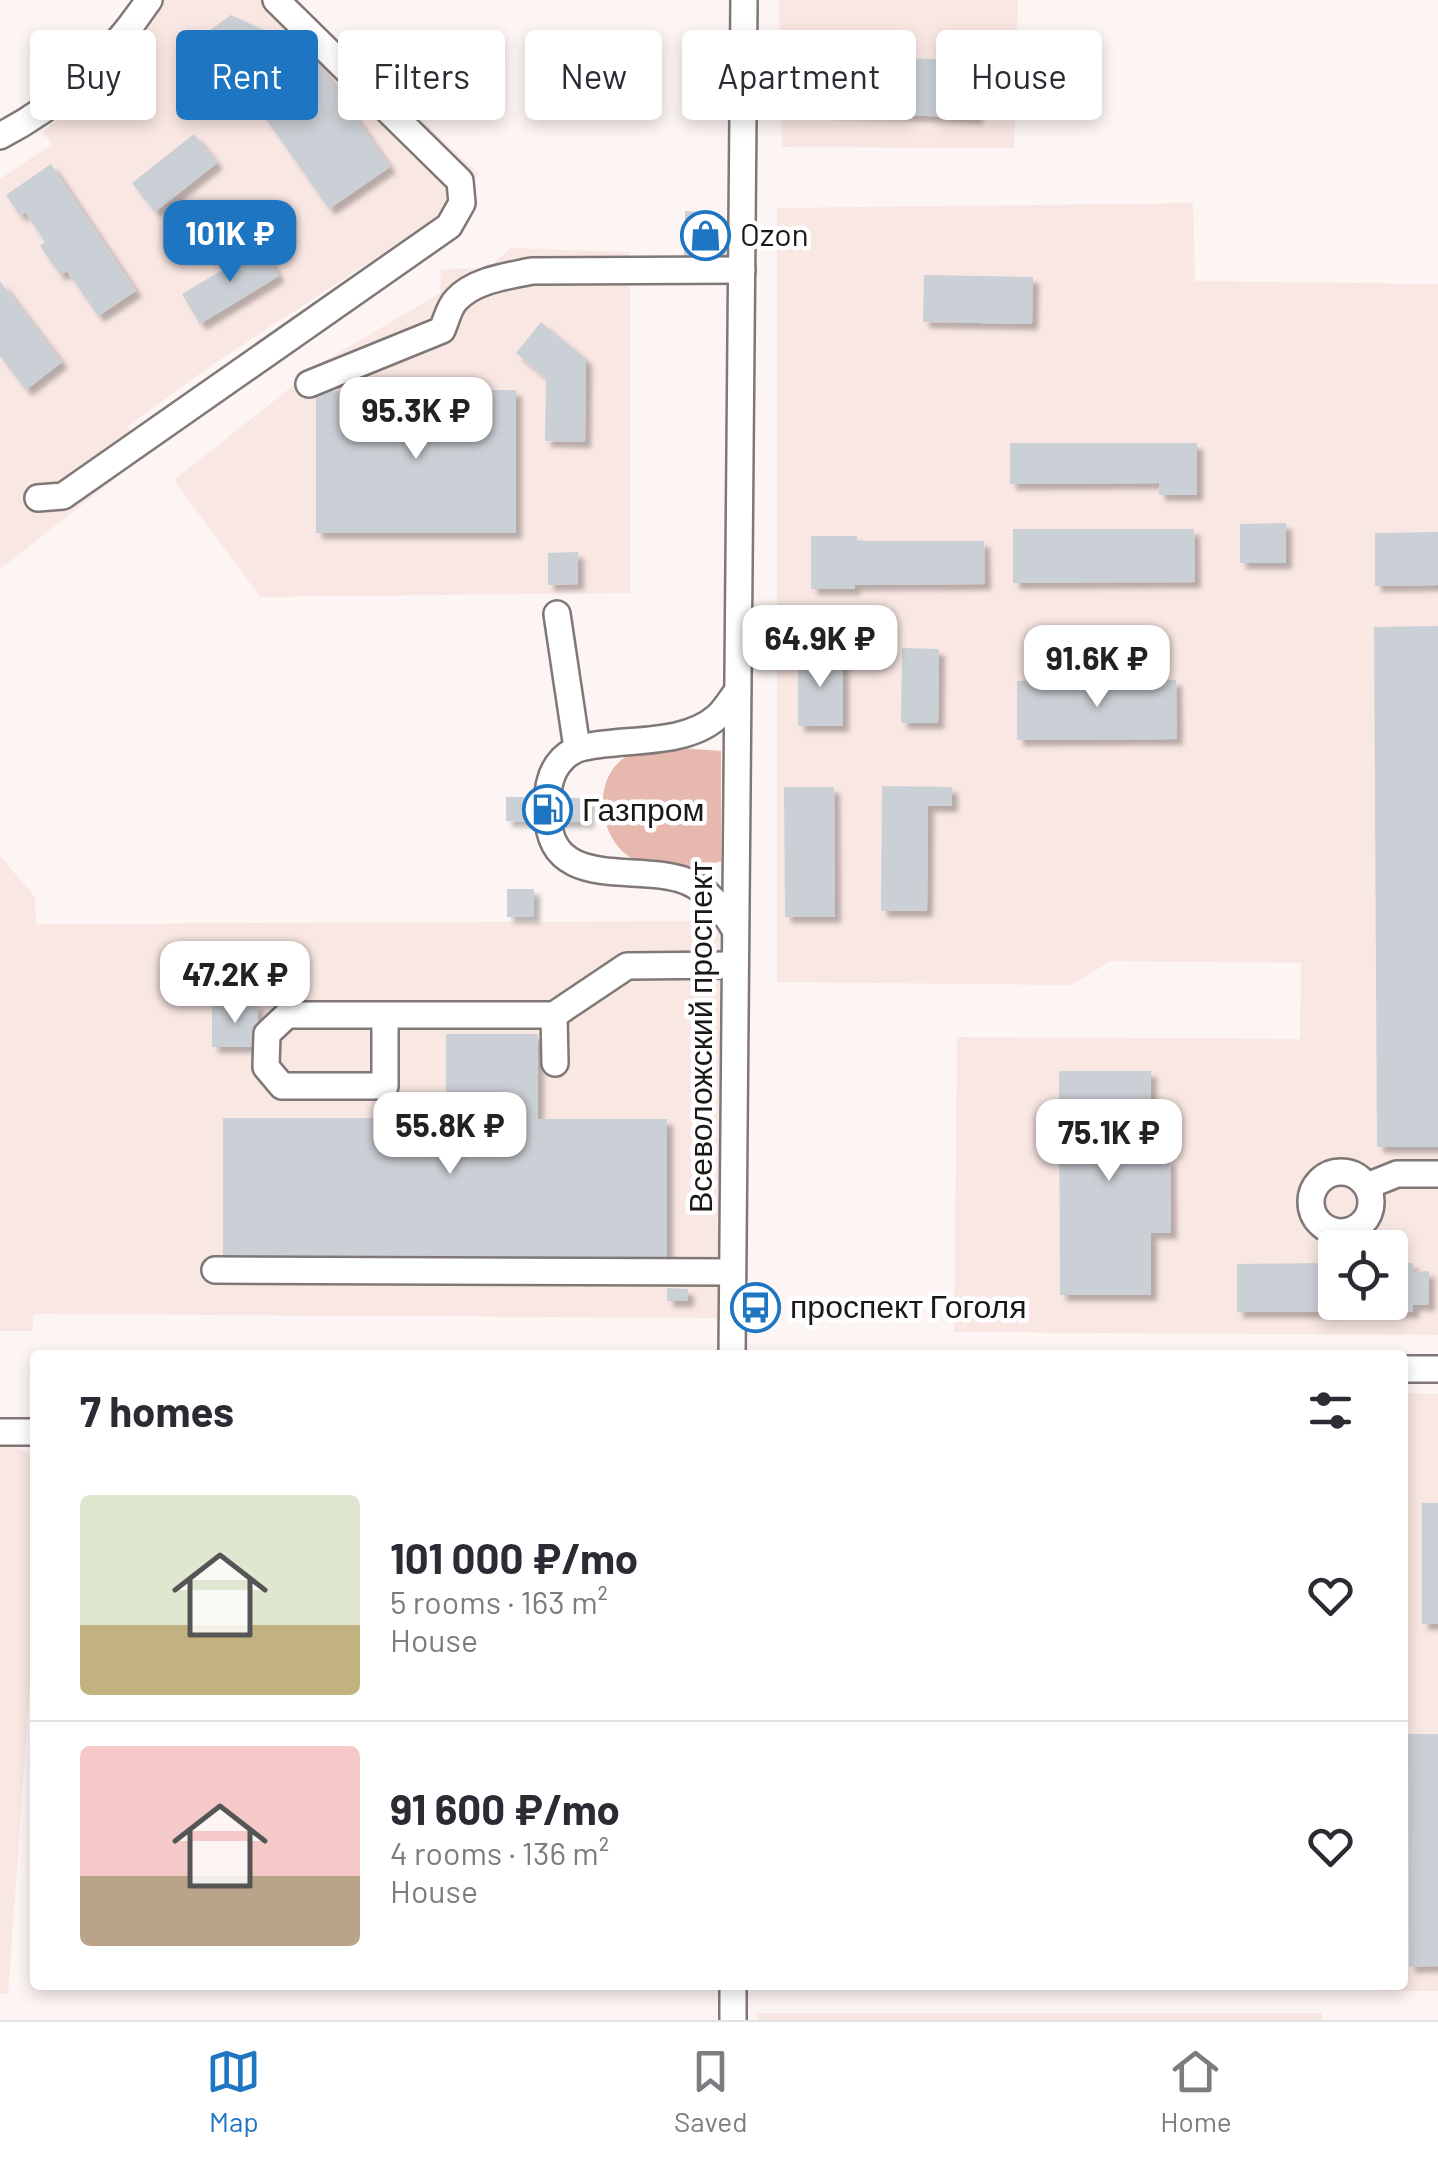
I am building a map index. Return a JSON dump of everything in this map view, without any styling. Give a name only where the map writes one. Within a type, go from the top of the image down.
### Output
[{"type":"street","points":[[0,136],[25,123],[83,80],[150,0]]},
{"type":"street","points":[[38,498],[64,496],[449,226],[462,203],[460,181],[276,0]]},
{"type":"street","name":"Всеволожский проспект","points":[[732,1350],[744,0]]},
{"type":"street","points":[[309,384],[442,330],[455,301],[474,287],[501,277],[532,271],[742,270]]},
{"type":"street","points":[[557,614],[578,748]]},
{"type":"street","points":[[734,928],[720,905],[685,880],[592,869],[570,862],[556,849],[548,830],[548,790],[552,772],[578,748],[681,734],[702,727],[718,716],[736,694]]},
{"type":"street","points":[[385,1015],[385,1086],[282,1086],[266,1067],[268,1034],[287,1015],[385,1015],[554,1015],[627,966],[734,965]]},
{"type":"street","points":[[554,1015],[555,1062]]},
{"type":"street","points":[[1367,1186],[1397,1174],[1438,1174]]},
{"type":"street","points":[[215,1270],[732,1272]]},
{"type":"street","points":[[1408,1368],[1438,1369]]},
{"type":"street","points":[[0,1432],[30,1432]]},
{"type":"street","points":[[732,1990],[732,2020]]},
{"type":"shaded area","points":[[164,0],[294,0],[338,41],[338,120],[422,120],[479,174],[440,216],[215,363],[128,426],[149,452],[0,569],[0,179],[52,144],[43,132],[57,120],[156,120],[156,30],[141,30]]},
{"type":"shaded area","points":[[779,0],[1018,0],[1017,30],[936,30],[936,120],[1015,120],[1014,148],[782,147],[781,120],[916,120],[916,30],[780,30]]},
{"type":"shaded area","points":[[1193,203],[1195,281],[1438,284],[1438,1335],[954,1332],[957,1037],[1300,1039],[1301,963],[1111,961],[1071,985],[777,982],[777,208]]},
{"type":"shaded area","points":[[511,248],[630,252],[630,593],[260,597],[174,480],[323,362],[440,293],[441,269],[488,268]]},
{"type":"shaded area","points":[[668,747],[721,751],[721,861],[666,868],[635,860],[622,851],[606,824],[604,793],[616,765],[643,750]]},
{"type":"shaded area","points":[[0,856],[35,897],[36,924],[721,921],[718,1318],[34,1314],[32,1331],[0,1331]]},
{"type":"shaded area","points":[[1408,1393],[1438,1394],[1438,1991],[1378,1991],[1408,1990]]},
{"type":"shaded area","points":[[0,1440],[30,1454],[30,1684],[8,1994],[0,1994]]},
{"type":"shaded area","points":[[757,2013],[1322,2013],[1322,2020],[757,2020]]},
{"type":"building","points":[[231,15],[264,30],[210,30]]},
{"type":"building","points":[[916,58],[936,59],[936,116],[916,116]]},
{"type":"building","points":[[318,63],[338,92],[338,120],[358,120],[390,167],[329,209],[267,120],[318,120]]},
{"type":"building","points":[[194,134],[217,163],[155,212],[132,183]]},
{"type":"building","points":[[51,164],[136,291],[98,316],[67,271],[60,275],[40,246],[45,242],[25,212],[20,216],[6,195]]},
{"type":"building","points":[[685,211],[706,212],[706,221],[720,222],[719,258],[684,257]]},
{"type":"building","points":[[261,247],[279,276],[200,324],[182,294]]},
{"type":"building","points":[[924,275],[1033,277],[1032,324],[923,322]]},
{"type":"building","points":[[0,281],[62,362],[26,390],[0,356]]},
{"type":"building","points":[[541,322],[586,359],[585,442],[545,441],[546,378],[516,353]]},
{"type":"building","points":[[516,390],[516,533],[316,533],[316,391]]},
{"type":"building","points":[[1010,443],[1197,443],[1197,495],[1159,495],[1159,483],[1010,484]]},
{"type":"building","points":[[1286,523],[1286,563],[1240,563],[1240,524]]},
{"type":"building","points":[[1013,529],[1194,529],[1195,582],[1013,583]]},
{"type":"building","points":[[1438,532],[1438,585],[1375,586],[1375,533]]},
{"type":"building","points":[[811,536],[857,536],[857,541],[984,541],[985,584],[811,589]]},
{"type":"building","points":[[578,552],[578,584],[548,585],[548,553]]},
{"type":"building","points":[[1438,626],[1438,1147],[1377,1147],[1374,627]]},
{"type":"building","points":[[902,648],[939,649],[938,723],[901,723]]},
{"type":"building","points":[[798,654],[843,654],[843,726],[798,726]]},
{"type":"building","points":[[1176,680],[1177,739],[1017,740],[1017,681]]},
{"type":"building","points":[[882,786],[952,787],[952,806],[928,806],[927,911],[881,911]]},
{"type":"building","points":[[784,787],[834,787],[835,917],[785,917]]},
{"type":"building","name":"Газпром","points":[[506,797],[589,798],[588,822],[506,821]]},
{"type":"building","points":[[507,889],[534,889],[534,917],[507,917]]},
{"type":"building","points":[[212,1004],[258,1004],[258,1047],[212,1047]]},
{"type":"building","points":[[446,1034],[538,1034],[538,1119],[667,1119],[667,1261],[223,1260],[223,1118],[446,1118]]},
{"type":"building","points":[[1059,1071],[1151,1071],[1151,1159],[1170,1159],[1171,1233],[1151,1233],[1151,1295],[1060,1295]]},
{"type":"building","points":[[1318,1263],[1318,1312],[1237,1312],[1237,1264]]},
{"type":"building","points":[[1408,1263],[1413,1263],[1413,1272],[1429,1271],[1429,1305],[1413,1305],[1413,1312],[1408,1312]]},
{"type":"building","points":[[667,1288],[688,1289],[688,1301],[667,1301]]},
{"type":"building","points":[[1422,1503],[1438,1503],[1438,1624],[1422,1624]]},
{"type":"building","points":[[1408,1734],[1438,1734],[1438,1966],[1409,1967]]},
{"type":"place","name":"Ozon","points":[[705,235]]},
{"type":"place","name":"Газпром","points":[[547,810]]},
{"type":"place","name":"проспект Гоголя","points":[[755,1307]]}]
